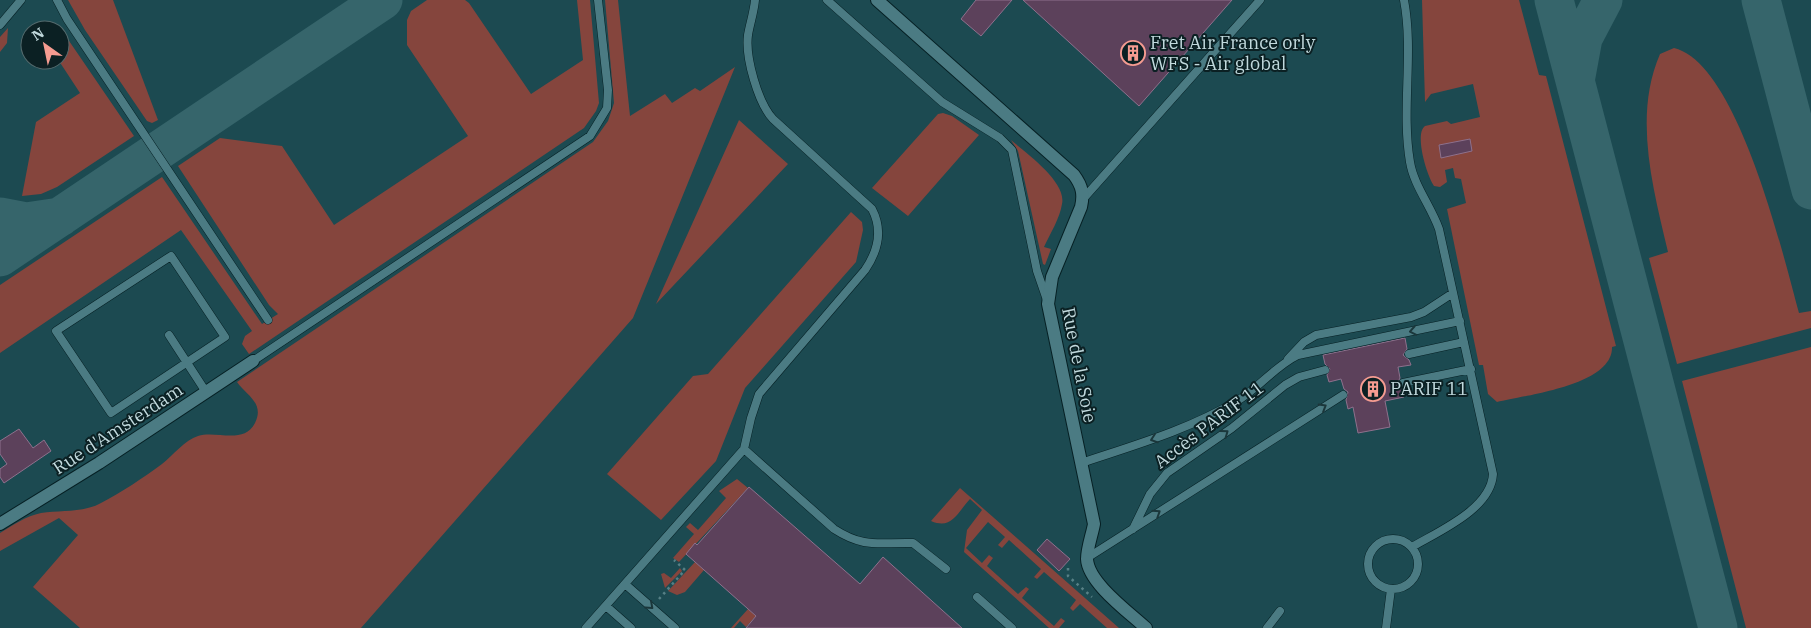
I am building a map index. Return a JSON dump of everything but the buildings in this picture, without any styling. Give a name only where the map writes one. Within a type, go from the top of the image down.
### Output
[{"type":"street","points":[[877,0],[1074,175],[1081,187],[1083,199]]},
{"type":"street","name":"Rue de la Soie","points":[[1083,199],[1052,277],[1048,304],[1094,524],[1087,558]]},
{"type":"street","name":"Rue d'Amsterdam","points":[[0,524],[75,479],[253,361]]},
{"type":"street","points":[[1087,558],[1091,572],[1099,585],[1146,628]]},
{"type":"lane","points":[[0,25],[21,0]]},
{"type":"lane","points":[[57,0],[72,27],[268,320]]},
{"type":"lane","points":[[253,361],[590,136],[607,108],[608,90],[598,0]]},
{"type":"lane","points":[[586,628],[744,449],[754,404],[759,394],[865,270],[874,256],[879,238],[877,218],[872,209],[773,119],[762,104],[749,60],[748,49],[748,36],[755,0]]},
{"type":"lane","points":[[827,0],[942,102],[1000,138],[1012,150],[1037,270],[1048,304]]},
{"type":"lane","points":[[1083,199],[1260,0]]},
{"type":"lane","points":[[1404,0],[1408,51],[1406,122],[1412,174],[1432,210],[1439,229],[1492,467],[1490,489],[1484,499],[1473,510],[1412,547]]},
{"type":"lane","points":[[171,256],[225,337],[187,362],[110,413],[56,331],[171,256]]},
{"type":"lane","points":[[1081,463],[1186,428],[1240,400],[1287,360],[1304,342],[1316,334],[1411,317],[1424,312],[1454,293]]},
{"type":"lane","points":[[1287,360],[1308,352],[1460,322]]},
{"type":"lane","points":[[169,335],[206,392]]},
{"type":"lane","points":[[1409,354],[1464,342]]},
{"type":"lane","points":[[1403,383],[1471,369]]},
{"type":"lane","name":"Accès PARIF 11","points":[[1133,529],[1150,494],[1167,473],[1225,434],[1292,381],[1325,370]]},
{"type":"lane","points":[[1253,389],[1260,405]]},
{"type":"lane","points":[[1087,558],[1343,395]]},
{"type":"lane","points":[[744,449],[834,529],[851,540],[872,544],[913,543],[946,569]]},
{"type":"lane","points":[[1390,539],[1405,542],[1412,547],[1416,554],[1417,571],[1407,585],[1391,589],[1376,582],[1368,568],[1370,553],[1375,546],[1390,539]]},
{"type":"lane","points":[[625,584],[674,628]]},
{"type":"lane","points":[[1386,628],[1391,589]]},
{"type":"lane","points":[[977,597],[1012,628]]},
{"type":"lane","points":[[606,606],[631,628]]},
{"type":"lane","points":[[1267,628],[1280,611]]},
{"type":"path","points":[[652,608],[685,570],[674,560]]},
{"type":"shaded area","points":[[0,0],[1811,0],[1811,628],[0,628]]},
{"type":"shaded area","points":[[68,0],[113,0],[158,120],[152,123],[147,121],[85,30]]},
{"type":"shaded area","points":[[427,0],[465,0],[469,3],[531,94],[583,60],[577,0],[590,0],[599,103],[596,111],[584,128],[249,354],[242,344],[245,336],[252,331],[181,230],[0,353],[0,285],[162,177],[262,324],[278,314],[269,305],[178,166],[220,138],[282,146],[334,225],[468,136],[407,45],[407,20],[411,11]]},
{"type":"shaded area","points":[[605,0],[618,0],[630,116],[665,94],[672,103],[695,88],[700,91],[735,67],[633,318],[361,628],[80,628],[33,587],[78,535],[59,518],[0,551],[0,533],[35,514],[79,510],[101,503],[125,490],[162,464],[193,438],[205,435],[237,435],[250,430],[255,423],[258,410],[253,400],[237,382],[593,142],[608,121],[614,103]]},
{"type":"shaded area","points":[[1422,0],[1519,0],[1539,75],[1546,76],[1616,346],[1612,347],[1609,360],[1599,371],[1584,379],[1546,392],[1497,402],[1488,394],[1483,365],[1479,365],[1447,209],[1466,203],[1461,179],[1455,178],[1453,168],[1445,170],[1447,182],[1440,187],[1434,186],[1425,165],[1421,146],[1422,130],[1425,126],[1447,121],[1451,124],[1480,117],[1473,84],[1431,94],[1425,102]]},
{"type":"shaded area","points":[[8,28],[7,43],[0,52],[0,37]]},
{"type":"shaded area","points":[[70,42],[134,136],[57,187],[41,194],[22,196],[36,122],[80,93],[65,70],[70,70]]},
{"type":"shaded area","points":[[1674,48],[1697,61],[1718,88],[1737,123],[1755,164],[1782,249],[1799,313],[1811,311],[1811,328],[1677,364],[1649,258],[1668,252],[1652,178],[1647,127],[1648,102],[1652,78],[1660,54]]},
{"type":"shaded area","points":[[943,113],[952,116],[979,135],[908,216],[872,188],[938,114]]},
{"type":"shaded area","points":[[739,120],[788,164],[656,304]]},
{"type":"shaded area","points":[[1011,140],[1044,169],[1062,195],[1059,215],[1044,247],[1051,249],[1045,265],[1043,264],[1018,151]]},
{"type":"shaded area","points":[[851,212],[862,222],[863,230],[856,262],[745,388],[716,461],[661,520],[607,474],[693,376],[708,374]]},
{"type":"shaded area","points":[[1811,347],[1811,628],[1746,628],[1682,381]]},
{"type":"shaded area","points":[[737,479],[748,488],[679,562],[673,558],[694,534],[686,527],[690,523],[698,530],[726,498],[719,491]]},
{"type":"shaded area","points":[[960,488],[1119,628],[1107,628],[1080,604],[1073,611],[1070,608],[1076,600],[1044,572],[1037,579],[1034,577],[1041,569],[1009,540],[1002,548],[998,545],[1005,537],[988,522],[966,548],[982,563],[989,555],[993,558],[987,566],[1018,594],[1026,587],[1029,589],[1022,598],[1054,626],[1061,618],[1065,621],[1059,628],[1049,628],[964,552],[967,530],[982,510],[970,499],[954,519],[949,522],[938,523],[931,521]]},
{"type":"shaded area","points":[[695,562],[704,570],[685,592],[677,595],[668,591]]},
{"type":"shaded area","points":[[680,568],[682,571],[665,588],[661,574],[664,573],[671,578]]},
{"type":"shaded area","points":[[748,609],[756,616],[746,627],[740,621],[734,628],[731,628]]},
{"type":"taxiway","points":[[0,257],[383,0]]},
{"type":"taxiway","points":[[1554,0],[1718,628]]},
{"type":"taxiway","points":[[1576,76],[1583,38],[1603,0]]},
{"type":"taxiway","points":[[1761,0],[1811,190]]},
{"type":"taxiway","points":[[0,217],[26,222],[60,217]]},
{"type":"place","name":"Fret Air France orly WFS - Air global","points":[[1133,53]]},
{"type":"place","name":"PARIF 11","points":[[1373,389]]}]
